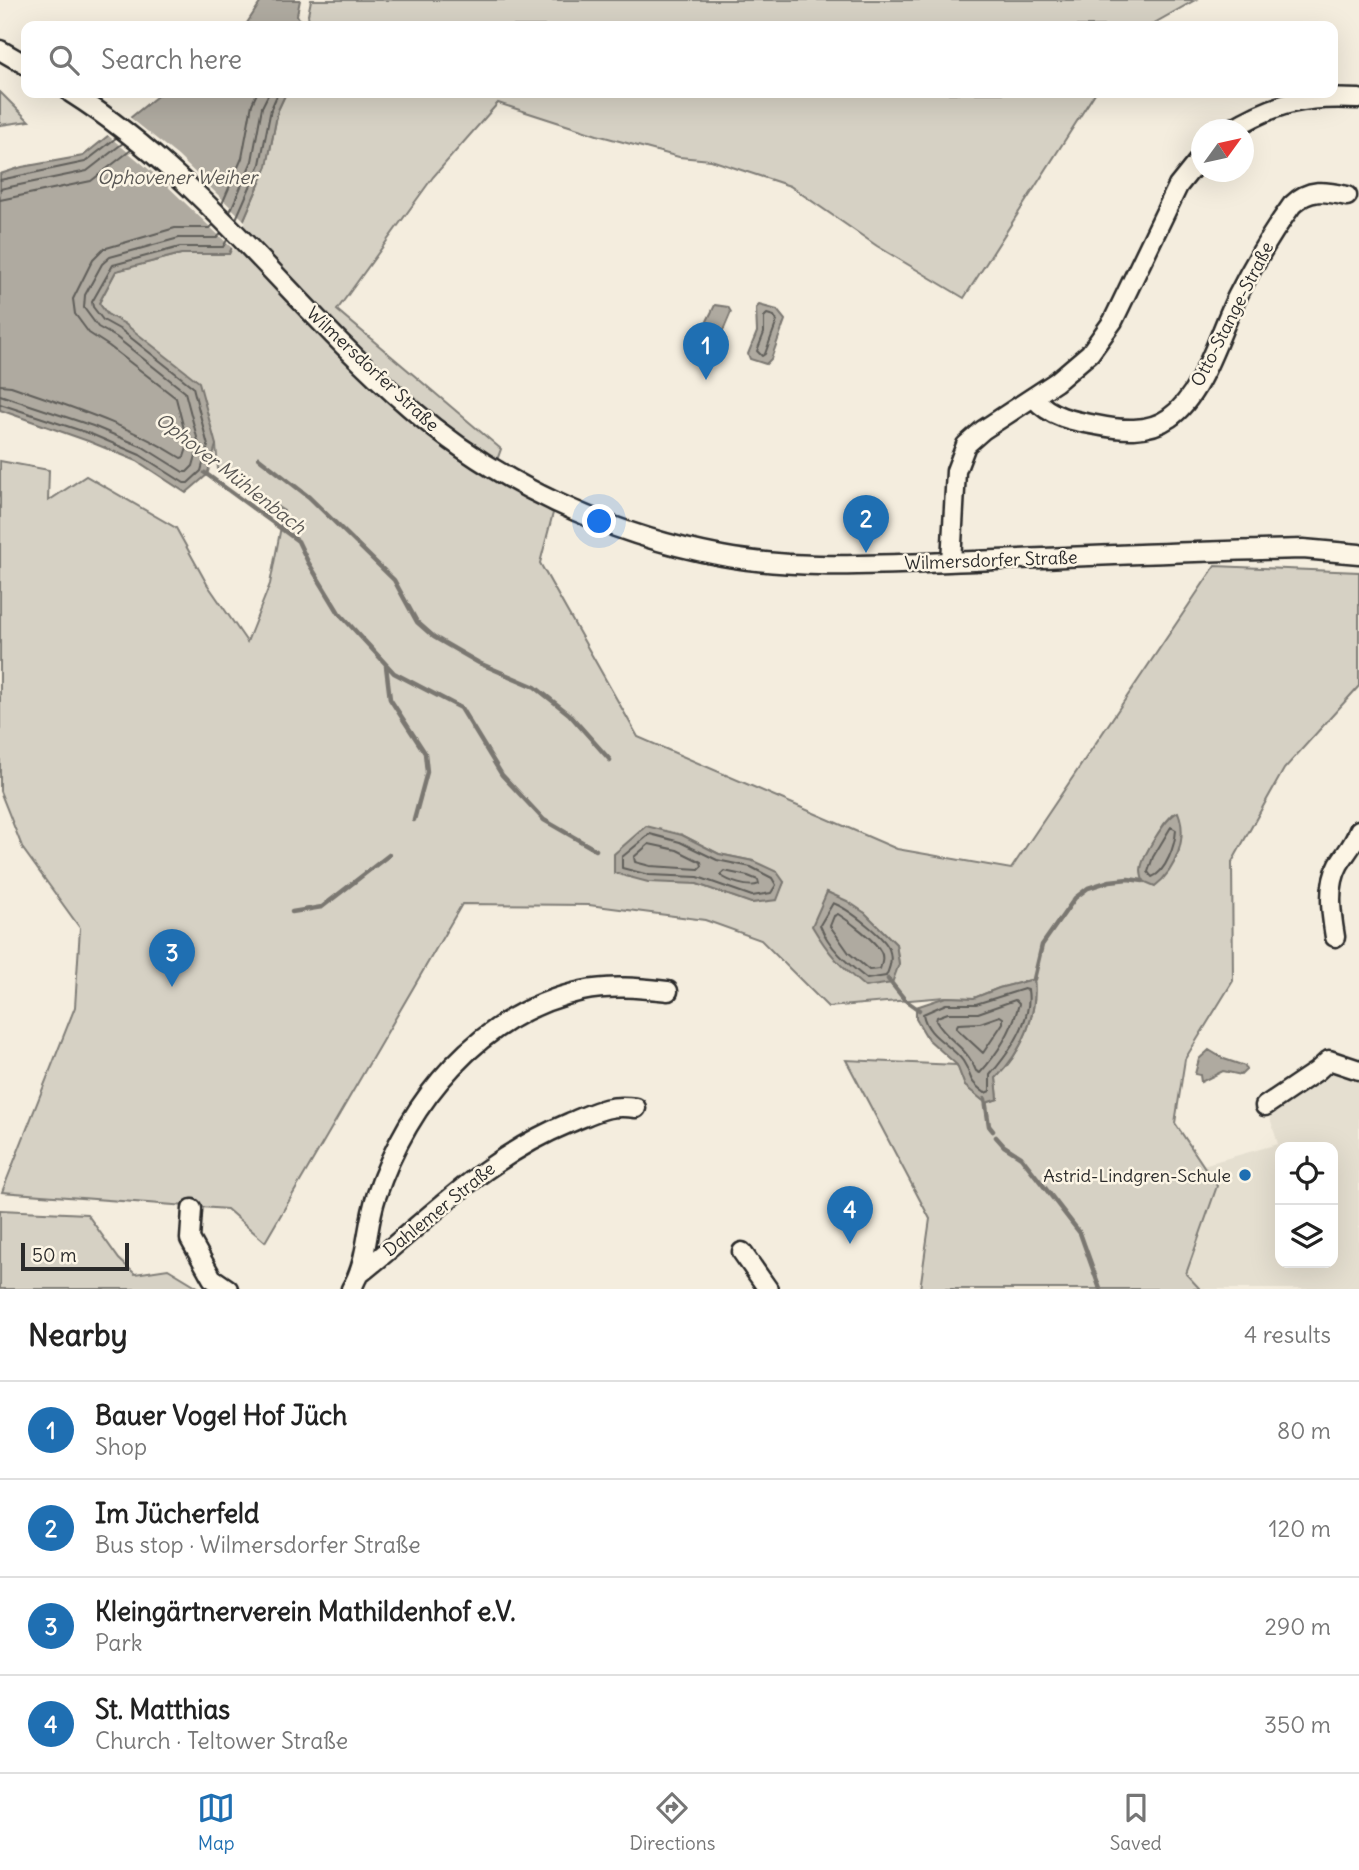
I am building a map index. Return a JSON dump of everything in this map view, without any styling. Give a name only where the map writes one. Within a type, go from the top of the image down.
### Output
[{"type":"street","points":[[0,50],[21,62]]},
{"type":"street","name":"Wilmersdorfer Straße","points":[[79,98],[169,166],[398,398],[453,443],[495,471],[580,512],[649,538],[723,556],[799,564],[951,562],[1303,549],[1359,554]]},
{"type":"street","points":[[1248,119],[1290,102],[1316,98]]},
{"type":"street","points":[[1338,98],[1359,99]]},
{"type":"street","points":[[951,562],[956,471],[966,445],[983,430],[1034,398],[1076,366],[1103,337],[1178,186],[1191,170]]},
{"type":"street","name":"Otto-Stange-Straße","points":[[1034,398],[1046,410],[1060,417],[1117,429],[1141,428],[1169,419],[1191,398],[1241,289],[1292,205],[1313,192],[1347,196]]},
{"type":"street","points":[[1335,937],[1330,904],[1337,868],[1355,844],[1359,830]]},
{"type":"street","points":[[356,1281],[376,1198],[395,1153],[434,1088],[483,1037],[521,1012],[546,1001],[584,990],[623,987],[668,991]]},
{"type":"street","points":[[1265,1106],[1317,1072],[1329,1060],[1359,1070]]},
{"type":"street","name":"Dahlemer Straße","points":[[356,1281],[485,1168],[552,1130],[608,1107],[636,1108]]},
{"type":"street","points":[[192,1209],[190,1240],[212,1278],[228,1289]]},
{"type":"street","points":[[742,1252],[768,1289]]},
{"type":"shaded area","points":[[311,0],[1195,0],[1158,21],[309,21]]},
{"type":"shaded area","points":[[0,92],[29,121],[0,125]]},
{"type":"shaded area","points":[[284,98],[1092,98],[964,298],[877,246],[790,186],[711,160],[679,157],[597,135],[498,103],[433,177],[337,310],[501,449],[492,474],[553,513],[540,563],[638,737],[897,849],[1011,869],[1215,566],[1359,572],[1359,686],[1284,769],[1232,862],[1233,981],[1185,1059],[1175,1123],[1217,1186],[1186,1274],[1200,1289],[920,1289],[930,1219],[846,1060],[957,1065],[965,1086],[986,1103],[998,1099],[996,1078],[1021,1045],[1031,1020],[1034,979],[974,998],[945,997],[828,1007],[761,940],[705,920],[589,905],[462,904],[265,1242],[227,1209],[2,1192],[75,1007],[80,928],[23,849],[0,791],[0,461],[49,470],[48,501],[86,476],[176,528],[207,584],[247,642],[270,584],[284,511],[218,469],[216,445],[145,342],[125,324],[107,314],[99,303],[116,271],[181,254],[229,254],[267,166],[278,110]],"holes":[[[1173,814],[1179,850],[1167,873],[1146,854]],[[682,835],[719,854],[753,861],[784,882],[776,899],[752,903],[697,884]],[[827,892],[865,913],[896,944],[899,964],[823,903]]]},
{"type":"shaded area","name":"Astrid-Lindgren-Schule","points":[[1325,1071],[1359,1076],[1359,1289],[1200,1289],[1186,1274],[1217,1186],[1203,1165],[1275,1145],[1275,1268],[1338,1268],[1338,1142],[1277,1142],[1268,1111]]},
{"type":"shaded area","points":[[0,1210],[87,1214],[119,1259],[135,1274],[168,1269],[201,1289],[0,1289]]},
{"type":"water","points":[[262,0],[300,0],[297,15],[300,21],[248,21]]},
{"type":"water","name":"Ophovener Weiher","points":[[155,98],[284,98],[278,110],[267,166],[229,254],[181,254],[116,271],[99,303],[107,314],[125,324],[199,382],[216,445],[207,475],[186,493],[137,461],[0,410],[0,174],[22,167],[83,156]]},
{"type":"water","points":[[715,305],[728,307],[731,312],[723,331],[708,325],[707,321]]},
{"type":"water","points":[[759,305],[777,310],[785,320],[771,359],[766,364],[750,359],[748,354],[757,332],[756,308]]},
{"type":"water","points":[[1178,812],[1182,832],[1178,852],[1169,871],[1155,886],[1143,881],[1142,864],[1161,829]]},
{"type":"water","points":[[646,826],[682,835],[719,854],[753,861],[777,872],[784,882],[777,900],[751,903],[697,884],[648,882],[614,873],[614,854]]},
{"type":"water","points":[[827,892],[865,913],[896,944],[899,964],[892,983],[865,987],[842,966],[824,944],[812,926]]},
{"type":"water","points":[[1034,979],[1031,1019],[1021,1045],[996,1078],[998,1099],[986,1103],[965,1086],[957,1065],[928,1039],[916,1019],[916,1007],[946,997],[974,998]]},
{"type":"water","points":[[1209,1050],[1224,1059],[1245,1066],[1246,1070],[1241,1075],[1223,1071],[1201,1082],[1200,1075],[1195,1074],[1199,1059]]},
{"type":"pier","points":[[127,115],[178,156],[246,222],[234,250],[158,177],[105,133]]},
{"type":"waterway","points":[[259,458],[309,497],[394,580],[417,622],[434,637],[479,663],[535,687],[569,714],[610,760]]},
{"type":"waterway","name":"Ophover Mühlenbach","points":[[205,473],[298,541],[339,613],[394,673],[461,708],[502,775],[544,820],[596,850]]},
{"type":"waterway","points":[[386,666],[390,699],[425,753],[427,772],[414,820]]},
{"type":"waterway","points":[[292,912],[322,907],[389,855]]},
{"type":"waterway","points":[[1034,979],[1042,945],[1075,898],[1088,888],[1110,881],[1143,881]]},
{"type":"waterway","points":[[888,979],[905,1000],[919,1010]]},
{"type":"waterway","name":"Ophover Mühlenbach","points":[[985,1099],[989,1126],[993,1131]]},
{"type":"waterway","name":"Ophover Mühlenbach","points":[[996,1137],[1021,1157],[1080,1233],[1100,1289]]},
{"type":"place","name":"Bauer Vogel Hof Jüch","points":[[706,380]]},
{"type":"place","name":"Im Jücherfeld","points":[[866,553]]},
{"type":"place","name":"Kleingärtnerverein Mathildenhof e.V.","points":[[172,987]]},
{"type":"place","name":"Astrid-Lindgren-Schule","points":[[1245,1175]]},
{"type":"place","name":"St. Matthias","points":[[850,1244]]}]
